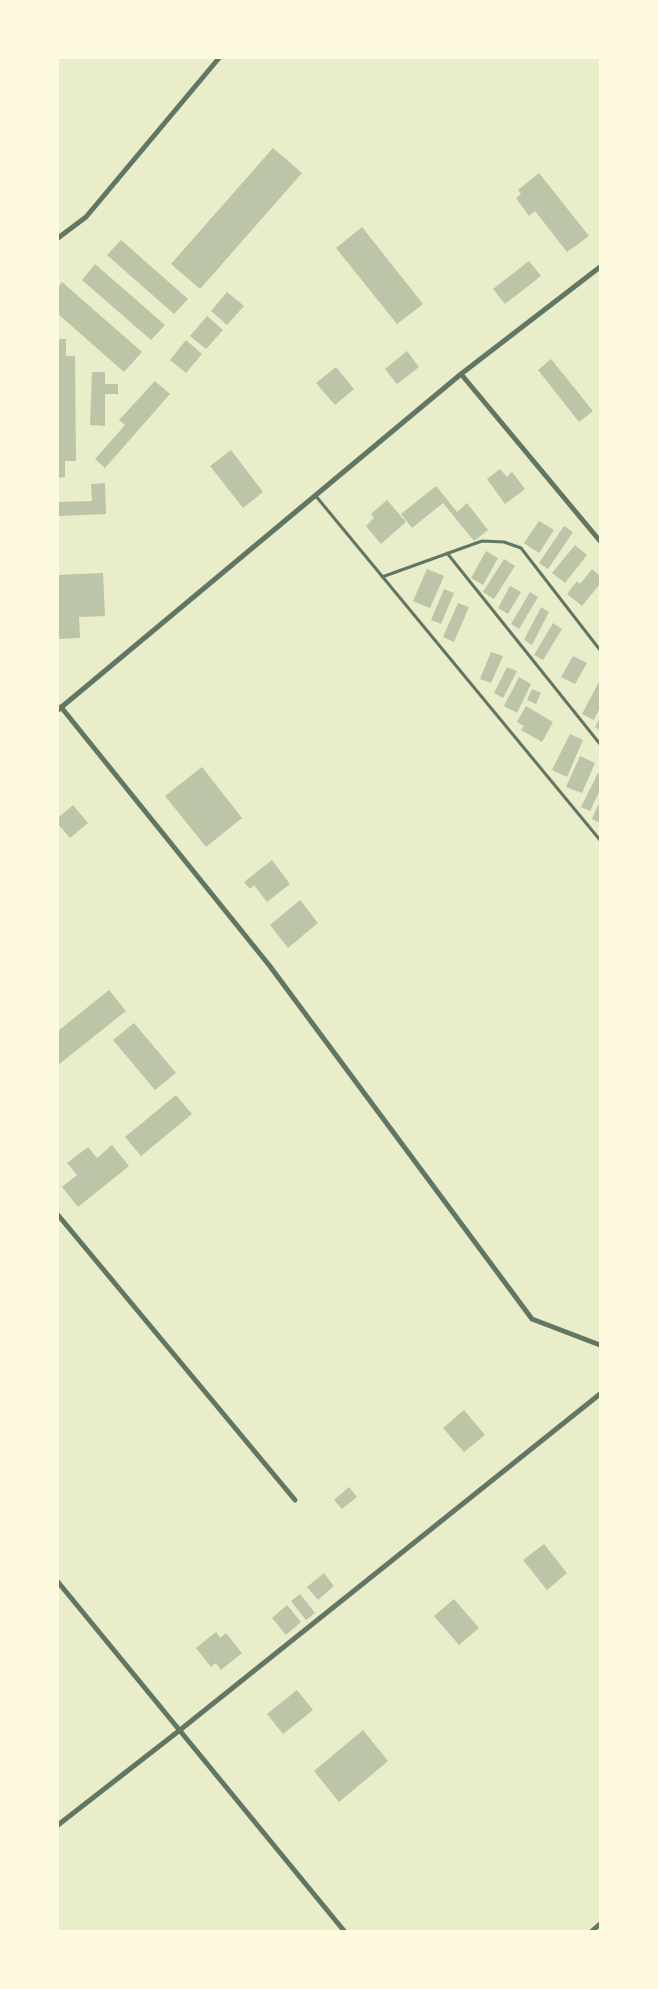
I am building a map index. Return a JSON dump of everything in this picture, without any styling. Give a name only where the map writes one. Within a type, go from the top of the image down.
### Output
[{"type":"street","points":[[58,238],[86,217],[219,58]]},
{"type":"street","points":[[600,267],[461,374],[314,494],[59,708],[268,965],[532,1319],[600,1345]]},
{"type":"street","points":[[461,374],[600,541]]},
{"type":"street","points":[[58,1215],[295,1500]]},
{"type":"street","points":[[58,1825],[180,1730],[600,1394]]},
{"type":"street","points":[[58,1582],[345,1932]]},
{"type":"street","points":[[591,1932],[600,1924]]},
{"type":"lane","points":[[314,494],[600,840]]},
{"type":"lane","points":[[382,577],[482,541],[504,542],[521,548],[600,650]]},
{"type":"lane","points":[[447,554],[600,744]]},
{"type":"building","points":[[273,148],[302,173],[200,289],[171,264]]},
{"type":"building","points":[[539,173],[589,236],[567,252],[535,211],[529,216],[516,198],[521,194],[518,190]]},
{"type":"building","points":[[362,227],[423,304],[397,324],[336,248]]},
{"type":"building","points":[[121,240],[188,299],[174,314],[107,255]]},
{"type":"building","points":[[529,261],[541,276],[505,304],[493,289]]},
{"type":"building","points":[[95,264],[165,325],[151,340],[82,280]]},
{"type":"building","points":[[62,282],[142,352],[124,372],[58,314],[58,288]]},
{"type":"building","points":[[227,292],[244,306],[227,325],[211,311]]},
{"type":"building","points":[[207,316],[223,330],[206,349],[190,336]]},
{"type":"building","points":[[58,339],[66,339],[66,356],[75,356],[76,461],[65,461],[65,477],[58,478]]},
{"type":"building","points":[[186,340],[202,354],[186,373],[170,360]]},
{"type":"building","points":[[407,351],[419,367],[397,384],[385,369]]},
{"type":"building","points":[[551,359],[593,411],[579,422],[538,370]]},
{"type":"building","points":[[336,367],[354,389],[335,405],[316,383]]},
{"type":"building","points":[[92,372],[105,372],[105,384],[118,384],[118,394],[105,394],[105,426],[90,425]]},
{"type":"building","points":[[155,381],[170,394],[105,468],[95,459],[125,425],[119,420]]},
{"type":"building","points":[[231,450],[263,492],[243,508],[210,466]]},
{"type":"building","points":[[500,469],[507,477],[512,472],[525,489],[505,504],[487,479]]},
{"type":"building","points":[[105,483],[106,514],[58,516],[58,502],[92,501],[91,484]]},
{"type":"building","points":[[436,486],[457,512],[467,503],[488,530],[474,541],[443,503],[412,528],[401,514]]},
{"type":"building","points":[[387,500],[406,522],[381,544],[366,526],[374,518],[371,514]]},
{"type":"building","points":[[539,521],[554,530],[539,553],[524,543]]},
{"type":"building","points":[[564,526],[573,532],[548,569],[539,563]]},
{"type":"building","points":[[575,545],[587,555],[565,583],[552,573]]},
{"type":"building","points":[[486,551],[498,558],[483,585],[471,578]]},
{"type":"building","points":[[504,559],[515,566],[494,599],[483,592]]},
{"type":"building","points":[[427,569],[444,576],[430,608],[413,601]]},
{"type":"building","points":[[592,569],[600,576],[600,584],[582,606],[567,594],[577,581],[580,584]]},
{"type":"building","points":[[103,573],[105,616],[79,617],[80,638],[58,639],[58,575]]},
{"type":"building","points":[[510,586],[521,592],[508,614],[498,608]]},
{"type":"building","points":[[444,589],[454,593],[441,624],[431,620]]},
{"type":"building","points":[[530,592],[538,597],[519,629],[511,624]]},
{"type":"building","points":[[458,603],[469,607],[454,642],[443,637]]},
{"type":"building","points":[[541,607],[549,612],[532,645],[524,640]]},
{"type":"building","points":[[553,623],[562,629],[543,660],[534,655]]},
{"type":"building","points":[[491,652],[503,656],[491,683],[480,679]]},
{"type":"building","points":[[573,656],[587,663],[575,684],[561,677]]},
{"type":"building","points":[[507,667],[517,671],[503,698],[494,693]]},
{"type":"building","points":[[519,677],[531,684],[517,713],[504,706]]},
{"type":"building","points":[[600,680],[600,707],[594,720],[582,714]]},
{"type":"building","points":[[532,689],[541,693],[536,704],[527,700]]},
{"type":"building","points":[[526,706],[553,722],[542,742],[521,730],[524,726],[517,722]]},
{"type":"building","points":[[600,718],[600,730],[595,727]]},
{"type":"building","points":[[570,734],[583,740],[567,777],[552,770]]},
{"type":"building","points":[[580,756],[595,763],[582,793],[566,787]]},
{"type":"building","points":[[202,767],[242,818],[206,847],[165,796]]},
{"type":"building","points":[[598,773],[600,775],[600,790],[590,811],[581,807]]},
{"type":"building","points":[[600,801],[600,823],[592,819]]},
{"type":"building","points":[[73,805],[88,823],[70,838],[58,824],[58,818]]},
{"type":"building","points":[[272,860],[290,884],[267,902],[254,885],[250,889],[244,882]]},
{"type":"building","points":[[300,900],[318,923],[288,948],[270,925]]},
{"type":"building","points":[[109,990],[126,1011],[58,1065],[58,1031]]},
{"type":"building","points":[[134,1023],[176,1073],[155,1090],[113,1040]]},
{"type":"building","points":[[176,1095],[192,1114],[141,1156],[125,1137]]},
{"type":"building","points":[[112,1145],[129,1166],[78,1207],[62,1187],[77,1175],[67,1163],[88,1147],[97,1158]]},
{"type":"building","points":[[464,1410],[485,1435],[464,1452],[443,1428]]},
{"type":"building","points":[[349,1487],[357,1497],[342,1509],[334,1500]]},
{"type":"building","points":[[544,1544],[567,1573],[547,1590],[523,1560]]},
{"type":"building","points":[[324,1573],[334,1586],[318,1600],[307,1587]]},
{"type":"building","points":[[300,1594],[315,1613],[306,1620],[291,1601]]},
{"type":"building","points":[[454,1599],[479,1628],[459,1645],[434,1616]]},
{"type":"building","points":[[287,1605],[301,1622],[286,1635],[272,1618]]},
{"type":"building","points":[[216,1632],[220,1638],[226,1633],[242,1653],[221,1670],[216,1663],[211,1667],[196,1648]]},
{"type":"building","points":[[297,1690],[313,1710],[283,1734],[267,1714]]},
{"type":"building","points":[[363,1730],[388,1761],[339,1802],[314,1771]]}]
